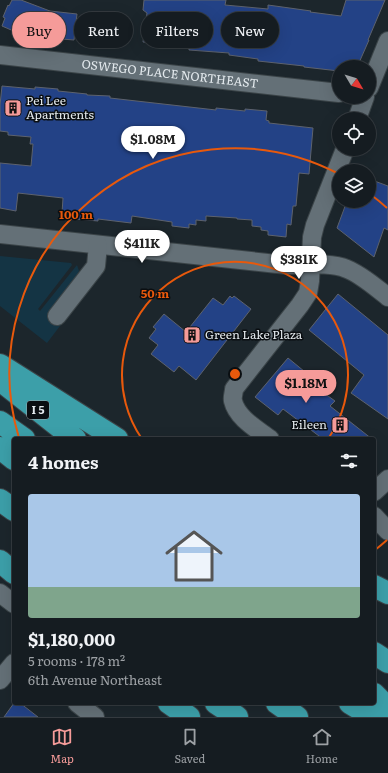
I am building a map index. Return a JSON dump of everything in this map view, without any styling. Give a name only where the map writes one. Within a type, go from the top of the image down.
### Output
[{"type":"highway","points":[[0,365],[114,437]]},
{"type":"highway","name":"I 5","points":[[0,380],[73,437]]},
{"type":"highway","points":[[0,422],[21,437]]},
{"type":"highway","points":[[0,448],[12,457]]},
{"type":"highway","points":[[0,500],[12,509]]},
{"type":"highway","points":[[0,561],[12,571]]},
{"type":"highway","points":[[376,587],[388,593]]},
{"type":"highway","points":[[376,654],[388,662]]},
{"type":"highway","points":[[376,696],[388,708]]},
{"type":"highway","points":[[172,705],[189,717]]},
{"type":"highway","points":[[219,705],[237,717]]},
{"type":"highway","points":[[280,705],[297,717]]},
{"type":"highway","points":[[353,705],[373,717]]},
{"type":"street","points":[[376,67],[388,41]]},
{"type":"street","name":"OSWEGO PLACE NORTHEAST","points":[[0,55],[332,92]]},
{"type":"street","points":[[267,437],[245,420],[237,411],[232,400],[234,389],[308,293],[312,264],[312,237],[315,225],[342,156]]},
{"type":"street","points":[[0,234],[287,265],[331,265],[346,268],[363,278],[388,297]]},
{"type":"street","points":[[56,316],[96,266],[98,245]]},
{"type":"street","points":[[376,490],[388,479]]},
{"type":"street","points":[[376,518],[388,531]]},
{"type":"street","points":[[0,593],[12,602]]},
{"type":"street","points":[[0,680],[12,665]]},
{"type":"street","points":[[80,705],[95,717]]},
{"type":"shaded area","points":[[0,256],[71,263],[72,265],[38,309],[40,311],[77,265],[79,271],[76,277],[49,311],[63,322],[47,343],[0,306]]},
{"type":"building","points":[[12,0],[21,0],[50,11],[59,12],[12,12],[12,30],[2,26],[5,18],[3,17],[8,5],[9,6]]},
{"type":"building","points":[[144,0],[226,0],[225,5],[268,9],[268,5],[341,16],[346,0],[385,0],[360,60],[332,60],[332,70],[258,61],[258,59],[229,55],[229,53],[189,50],[189,48],[213,48],[213,12],[146,12],[143,10]]},
{"type":"building","points":[[66,13],[74,14],[74,40],[66,39]]},
{"type":"building","points":[[2,86],[35,89],[35,87],[58,89],[58,91],[87,95],[110,96],[110,98],[216,110],[216,108],[245,111],[245,109],[267,111],[266,120],[269,121],[269,123],[313,128],[309,174],[299,173],[296,206],[293,206],[291,225],[287,224],[286,237],[268,235],[268,231],[261,230],[261,227],[252,226],[252,220],[237,218],[206,216],[206,221],[196,220],[196,225],[189,224],[189,228],[172,226],[172,222],[132,216],[131,223],[98,219],[98,221],[76,219],[76,217],[62,213],[63,198],[18,193],[16,211],[0,208],[0,163],[31,166],[33,144],[30,144],[31,137],[8,135],[8,132],[0,131]]},
{"type":"building","points":[[376,182],[388,186],[388,230],[384,228],[374,257],[337,228],[344,208],[376,208]]},
{"type":"building","points":[[338,294],[388,335],[388,419],[351,393],[364,375],[309,330]]},
{"type":"building","name":"Green Lake Plaza","points":[[230,296],[232,298],[234,296],[251,309],[196,380],[179,366],[174,372],[151,354],[158,345],[149,338],[156,329],[153,327],[164,314],[186,332],[213,298],[223,305]]},
{"type":"building","points":[[288,358],[310,376],[306,380],[335,401],[330,406],[369,437],[320,437],[283,409],[278,415],[255,397]]},
{"type":"building","points":[[13,705],[23,705],[38,717],[4,717]]},
{"type":"place","name":"Pei Lee Apartments","points":[[13,108]]},
{"type":"place","name":"Green Lake Plaza","points":[[192,335]]},
{"type":"place","name":"Eileen","points":[[340,425]]}]
